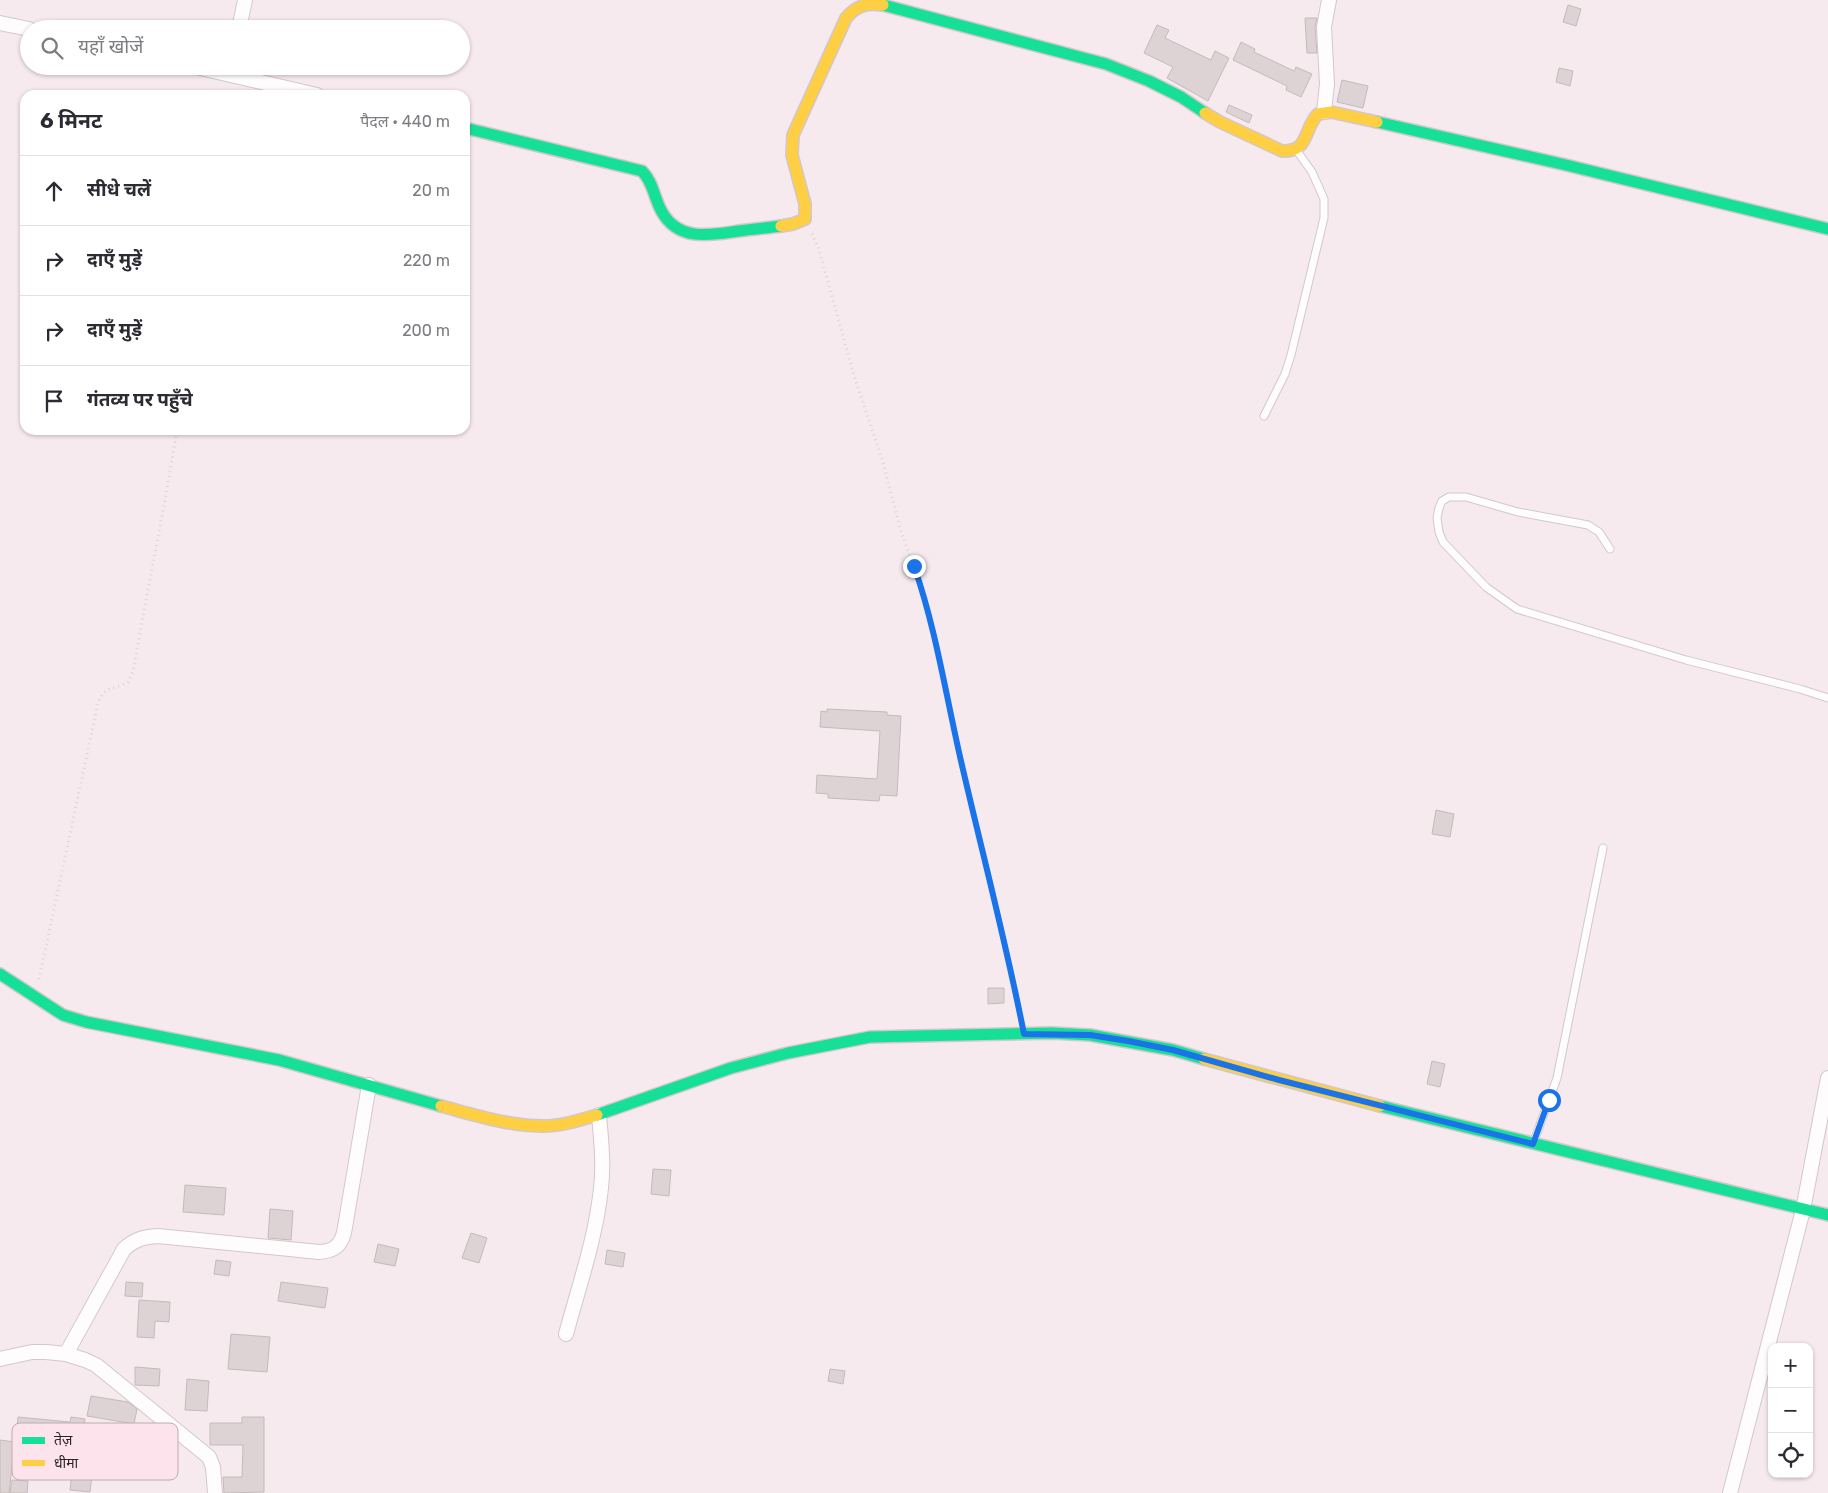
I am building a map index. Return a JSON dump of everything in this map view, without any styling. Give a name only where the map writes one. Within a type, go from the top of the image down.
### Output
[{"type":"street","points":[[241,20],[245,0]]},
{"type":"street","points":[[1324,112],[1327,84],[1324,27],[1329,0]]},
{"type":"street","points":[[470,129],[642,171],[648,176],[659,208],[666,218],[679,230],[692,236],[705,236],[793,224],[805,219],[805,208],[790,144],[846,18],[855,5],[873,3],[891,6],[1106,64],[1149,81],[1181,97],[1220,122],[1282,151],[1297,150],[1315,117],[1324,112],[1330,112],[1566,165],[1828,229]]},
{"type":"street","points":[[0,23],[20,27]]},
{"type":"street","points":[[245,75],[299,90]]},
{"type":"street","points":[[0,974],[63,1015],[86,1022],[279,1060],[512,1124],[545,1126],[569,1123],[599,1115],[731,1068],[788,1052],[870,1037],[1024,1034],[1090,1035],[1164,1048],[1279,1080],[1828,1216]]},
{"type":"street","points":[[1730,1493],[1803,1210],[1828,1078]]},
{"type":"street","points":[[66,1354],[124,1249],[132,1241],[146,1236],[158,1236],[319,1252],[336,1248],[341,1242],[344,1233],[369,1085]]},
{"type":"street","points":[[566,1334],[598,1213],[602,1164],[599,1115]]},
{"type":"street","points":[[0,1359],[32,1352],[66,1354],[96,1365],[168,1423]]},
{"type":"street","points":[[178,1431],[208,1457],[213,1468],[215,1493]]},
{"type":"lane","points":[[1264,416],[1291,355],[1324,218],[1324,199],[1312,172],[1297,150]]},
{"type":"lane","points":[[1610,549],[1599,532],[1588,525],[1518,512],[1466,497],[1449,497],[1442,501],[1439,508],[1439,532],[1443,542],[1486,587],[1517,608],[1686,660],[1828,698]]},
{"type":"lane","points":[[1533,1144],[1557,1078],[1602,848]]},
{"type":"path","points":[[805,219],[818,246],[855,379],[884,462],[902,532],[924,594],[961,760],[1012,970],[1024,1034]]},
{"type":"path","points":[[35,997],[98,703],[101,694],[107,689],[128,682],[134,672],[176,435]]},
{"type":"building","points":[[1568,5],[1581,9],[1576,26],[1563,22]]},
{"type":"building","points":[[1305,18],[1317,18],[1315,27],[1317,53],[1307,53]]},
{"type":"building","points":[[1157,25],[1169,30],[1165,38],[1211,60],[1215,51],[1229,58],[1208,101],[1167,78],[1173,67],[1144,53]]},
{"type":"building","points":[[1241,42],[1255,49],[1254,52],[1294,71],[1296,67],[1312,74],[1301,97],[1286,90],[1287,86],[1233,60]]},
{"type":"building","points":[[1559,68],[1573,71],[1570,86],[1556,82]]},
{"type":"building","points":[[1342,80],[1368,86],[1363,108],[1337,102]]},
{"type":"building","points":[[1229,105],[1252,115],[1249,123],[1226,112]]},
{"type":"building","points":[[827,709],[887,712],[887,715],[901,716],[897,796],[880,795],[879,801],[828,798],[828,794],[816,793],[817,775],[877,779],[880,731],[820,727],[821,711],[827,712]]},
{"type":"building","points":[[1436,810],[1454,814],[1450,837],[1432,834]]},
{"type":"building","points":[[988,988],[1004,988],[1004,1003],[988,1004]]},
{"type":"building","points":[[1432,1061],[1445,1064],[1440,1087],[1427,1084]]},
{"type":"building","points":[[653,1169],[671,1170],[669,1196],[651,1194]]},
{"type":"building","points":[[185,1185],[226,1188],[224,1215],[183,1212]]},
{"type":"building","points":[[270,1209],[293,1211],[291,1240],[268,1238]]},
{"type":"building","points":[[471,1233],[487,1238],[479,1263],[462,1258]]},
{"type":"building","points":[[378,1244],[399,1249],[395,1266],[374,1262]]},
{"type":"building","points":[[607,1250],[625,1253],[623,1267],[605,1264]]},
{"type":"building","points":[[216,1260],[231,1262],[229,1276],[214,1274]]},
{"type":"building","points":[[126,1282],[143,1283],[142,1297],[125,1296]]},
{"type":"building","points":[[281,1282],[328,1288],[325,1308],[278,1301]]},
{"type":"building","points":[[139,1300],[170,1302],[169,1322],[155,1321],[154,1338],[137,1337]]},
{"type":"building","points":[[231,1334],[270,1337],[267,1372],[228,1369]]},
{"type":"building","points":[[135,1367],[160,1369],[159,1386],[135,1385]]},
{"type":"building","points":[[830,1369],[845,1371],[843,1384],[828,1381]]},
{"type":"building","points":[[187,1379],[209,1381],[207,1411],[185,1410]]},
{"type":"building","points":[[91,1396],[128,1402],[137,1409],[134,1423],[87,1416]]},
{"type":"building","points":[[18,1417],[70,1422],[71,1417],[85,1419],[85,1423],[17,1423]]},
{"type":"building","points":[[242,1417],[264,1417],[264,1492],[224,1493],[223,1477],[242,1477],[243,1445],[210,1445],[210,1423],[242,1423]]},
{"type":"building","points":[[0,1440],[12,1442],[12,1468],[9,1493],[0,1493]]},
{"type":"building","points":[[12,1480],[28,1481],[27,1493],[10,1493]]},
{"type":"building","points":[[71,1480],[91,1480],[90,1492],[70,1490]]},
{"type":"traffic: fast","points":[[883,5],[1106,64],[1149,81],[1181,97],[1205,113]]},
{"type":"traffic: fast","points":[[1377,122],[1566,165],[1828,229]]},
{"type":"traffic: fast","points":[[470,129],[642,171],[649,181],[657,202],[669,222],[686,232],[707,235],[781,226]]},
{"type":"traffic: fast","points":[[0,974],[63,1015],[86,1022],[279,1060],[441,1106]]},
{"type":"traffic: fast","points":[[597,1115],[731,1068],[788,1053],[870,1037],[1052,1033],[1090,1035],[1173,1050],[1204,1059]]},
{"type":"traffic: fast","points":[[1380,1106],[1828,1215]]},
{"type":"traffic: slow","points":[[781,226],[805,219],[805,204],[792,155],[793,135],[846,18],[854,10],[863,6],[872,4],[883,5]]},
{"type":"traffic: slow","points":[[1205,113],[1282,151],[1297,148],[1302,144],[1313,120],[1318,114],[1331,112],[1377,122]]},
{"type":"traffic: slow","points":[[1204,1059],[1380,1106]]},
{"type":"traffic: slow","points":[[441,1106],[492,1119],[531,1126],[557,1125],[597,1115]]},
{"type":"route","points":[[914,566],[929,614],[961,760],[1012,970],[1024,1034],[1090,1035],[1173,1050],[1279,1080],[1533,1144],[1549,1100]]}]
